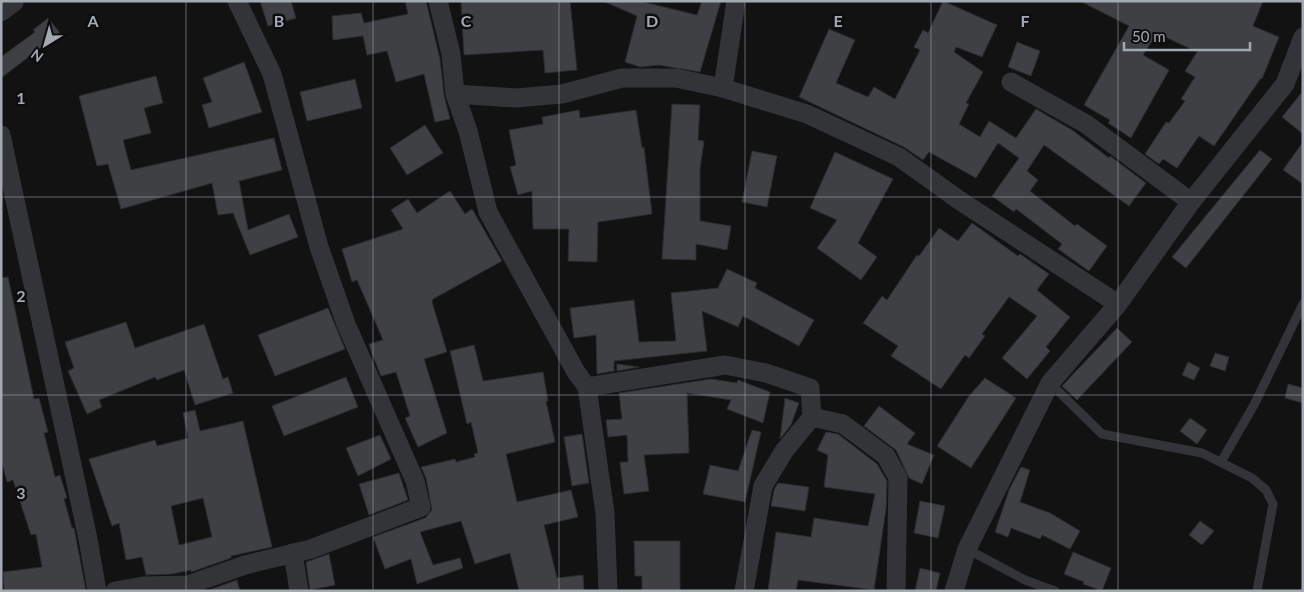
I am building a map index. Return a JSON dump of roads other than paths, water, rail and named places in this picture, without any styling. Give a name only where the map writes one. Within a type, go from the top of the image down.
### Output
[{"type":"street","points":[[1,10],[13,1]]},
{"type":"street","points":[[114,591],[143,586],[188,585],[245,565],[311,549],[421,507],[415,482],[346,324],[320,247],[272,74],[237,1]]},
{"type":"street","points":[[438,1],[451,54],[455,94],[468,131],[488,212],[576,372],[587,387],[605,513],[608,591]]},
{"type":"street","points":[[723,88],[736,1]]},
{"type":"street","points":[[954,591],[967,549],[1050,383],[1118,304],[1191,202],[1285,84],[1303,37]]},
{"type":"street","points":[[455,94],[516,98],[562,94],[622,78],[676,78],[723,88],[807,114],[899,157],[959,200],[1118,304]]},
{"type":"street","points":[[1011,82],[1086,124],[1191,202]]},
{"type":"street","points":[[1,135],[88,539],[97,591]]},
{"type":"street","points":[[587,387],[725,365],[766,373],[810,388],[812,417],[784,451],[763,486],[744,591]]},
{"type":"street","points":[[812,417],[843,424],[886,456],[898,478],[896,591]]},
{"type":"street","points":[[293,554],[299,591]]},
{"type":"lane","points":[[1221,462],[1254,405],[1302,310]]},
{"type":"lane","points":[[1050,383],[1102,434],[1202,453],[1252,478],[1266,490],[1273,504],[1257,591]]},
{"type":"lane","points":[[967,549],[1025,580],[1055,591]]}]
